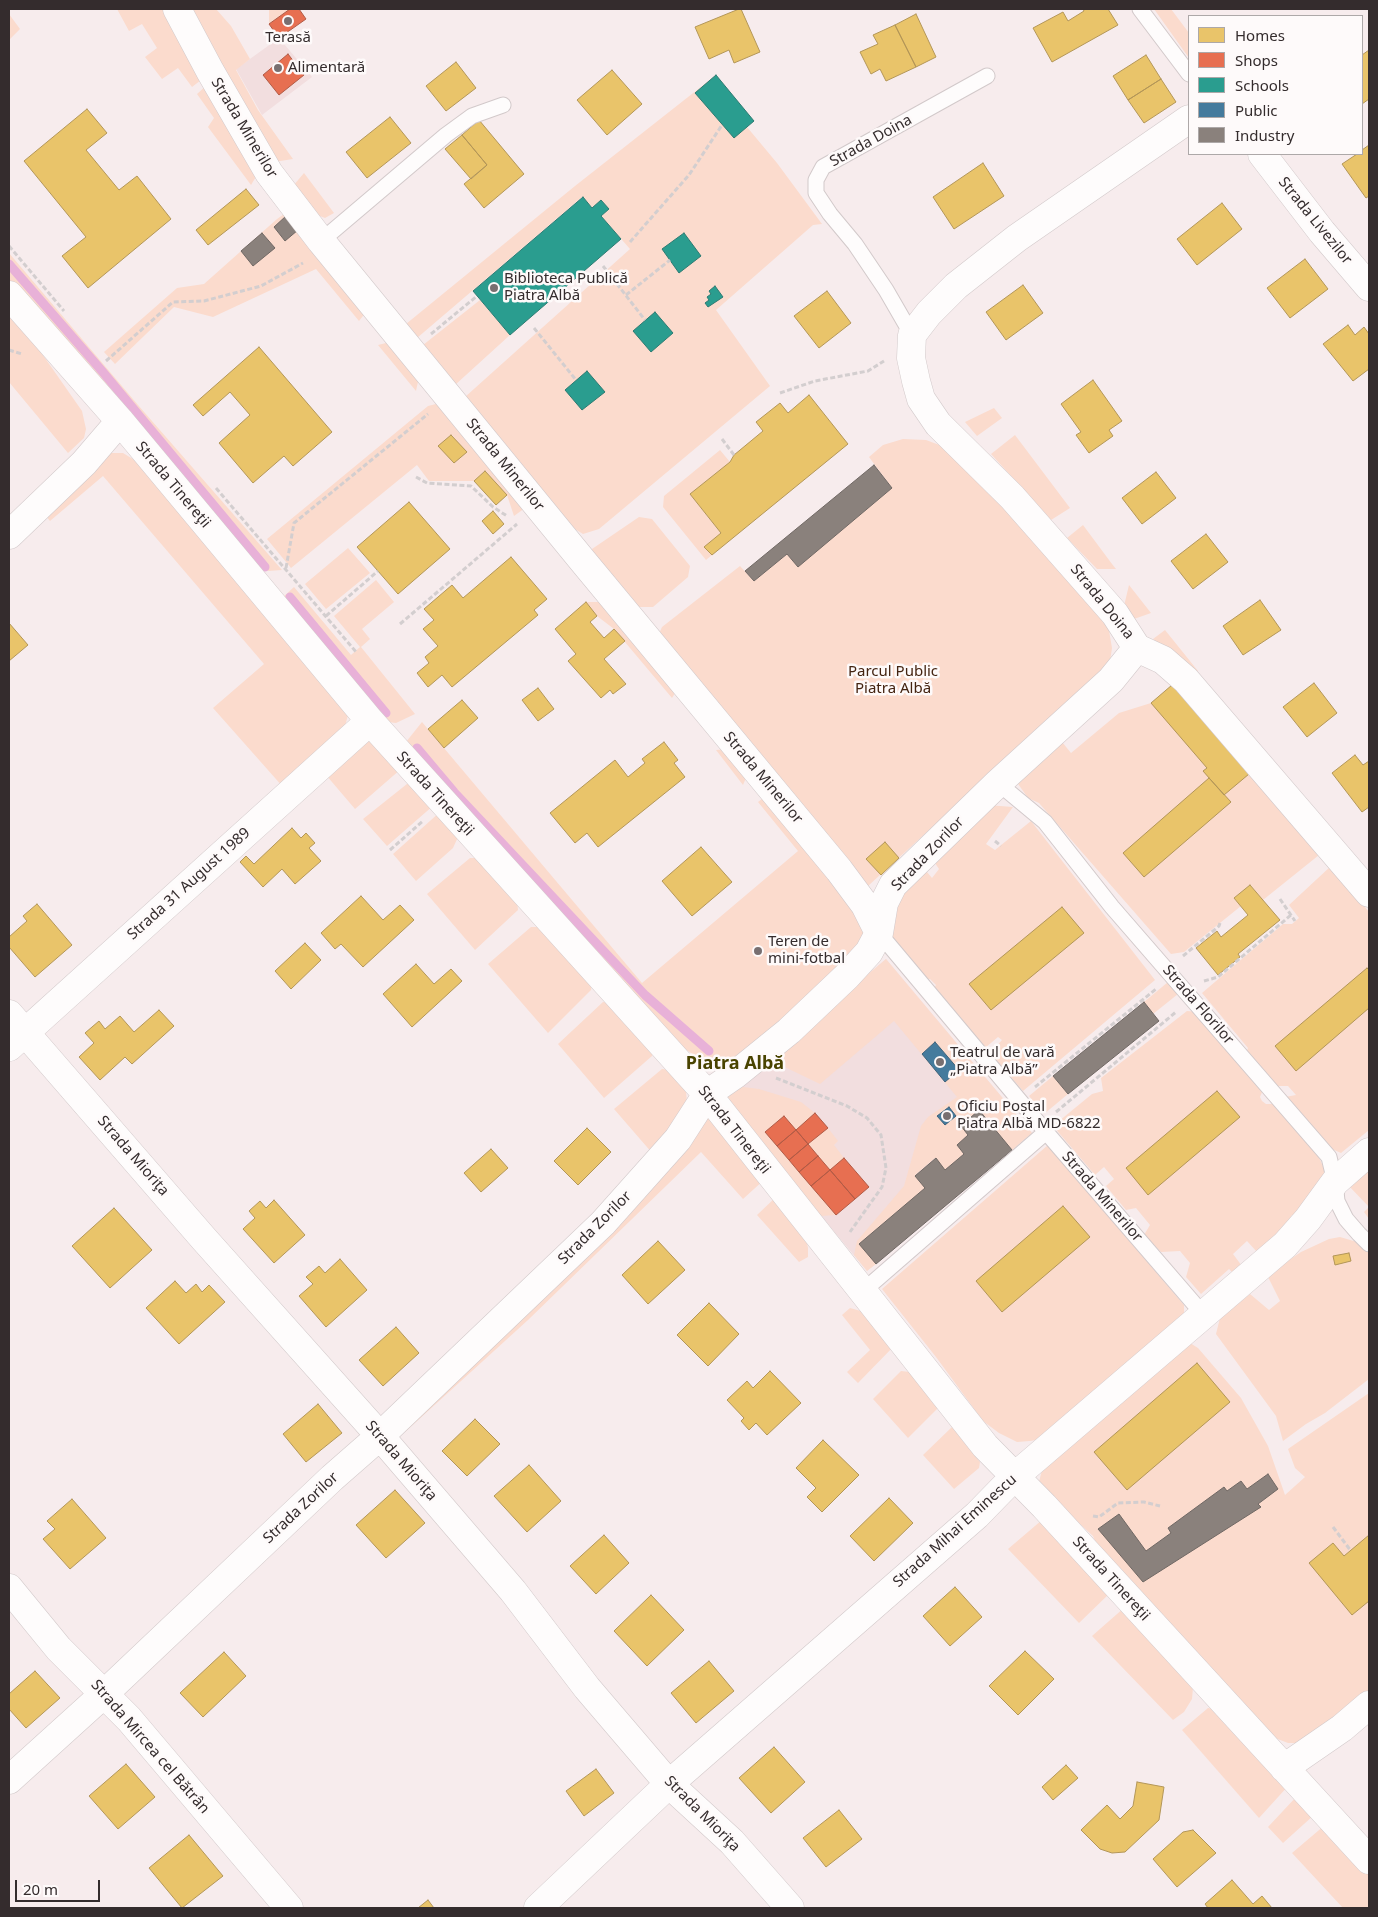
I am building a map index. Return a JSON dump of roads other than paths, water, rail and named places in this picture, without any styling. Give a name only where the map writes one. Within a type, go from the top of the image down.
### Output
[{"type":"street","name":"Strada Minerilor","points":[[178,9],[210,71],[269,173],[325,245],[538,506],[839,870],[864,905],[879,933]]},
{"type":"street","points":[[912,340],[929,313],[956,286],[1017,238],[1188,119]]},
{"type":"street","name":"Strada Livezilor","points":[[1263,155],[1322,232],[1369,287]]},
{"type":"street","name":"Strada Tinereţii","points":[[9,295],[120,421],[370,721],[708,1094],[985,1446],[1059,1522],[1369,1860]]},
{"type":"street","name":"Strada Doina","points":[[912,340],[911,358],[921,400],[938,424],[1012,497],[1115,614],[1137,648],[1163,660],[1186,680],[1369,893]]},
{"type":"street","points":[[9,535],[84,462],[120,421]]},
{"type":"street","name":"Strada Zorilor","points":[[9,1780],[105,1693],[332,1478],[380,1436],[603,1223],[678,1139],[708,1094],[789,1031],[847,976],[869,952],[879,933],[884,903],[893,885],[998,783],[1111,680],[1137,648]]},
{"type":"street","name":"Strada 31 August 1989","points":[[14,1031],[370,721]]},
{"type":"street","name":"Strada Mioriţa","points":[[14,1031],[204,1239],[380,1436],[513,1591],[587,1688],[669,1784],[732,1842],[790,1908]]},
{"type":"street","name":"Strada Mihai Eminescu","points":[[538,1908],[669,1784],[977,1515],[1014,1477],[1285,1245],[1308,1219],[1335,1182],[1369,1152]]},
{"type":"street","name":"Strada Mircea cel Bătrân","points":[[9,1588],[59,1649],[105,1693],[128,1719],[288,1908]]},
{"type":"street","points":[[1284,1768],[1342,1728],[1369,1705]]},
{"type":"lane","points":[[1140,9],[1188,73]]},
{"type":"lane","name":"Strada Doina","points":[[912,340],[886,290],[816,193],[816,180],[823,168],[987,76]]},
{"type":"lane","points":[[325,245],[446,135],[472,116],[503,105]]},
{"type":"lane","name":"Strada Florilor","points":[[998,783],[1045,822],[1112,908],[1329,1157],[1337,1201],[1346,1219],[1369,1244]]},
{"type":"lane","name":"Strada Minerilor","points":[[879,933],[1018,1100],[1204,1314]]},
{"type":"lane","points":[[862,1292],[1043,1129]]},
{"type":"waterway","points":[[9,264],[102,371],[265,567]]},
{"type":"waterway","points":[[290,597],[386,713]]},
{"type":"waterway","points":[[417,748],[454,792],[645,995],[709,1051]]},
{"type":"place","name":"Terasă","points":[[288,21]]},
{"type":"place","name":"Alimentară","points":[[278,68]]},
{"type":"place","name":"Biblioteca Publică Piatra Albă","points":[[494,288]]},
{"type":"place","name":"Teren de mini-fotbal","points":[[758,951]]},
{"type":"place","name":"Teatrul de vară „Piatra Albă”","points":[[940,1062]]},
{"type":"place","name":"Oficiu Poștal Piatra Albă MD-6822","points":[[947,1116]]},
{"type":"district","name":"Piatra Albă","points":[[735,1064]]},
{"type":"park label","name":"Parcul Public Piatra Albă","points":[[893,680]]}]
